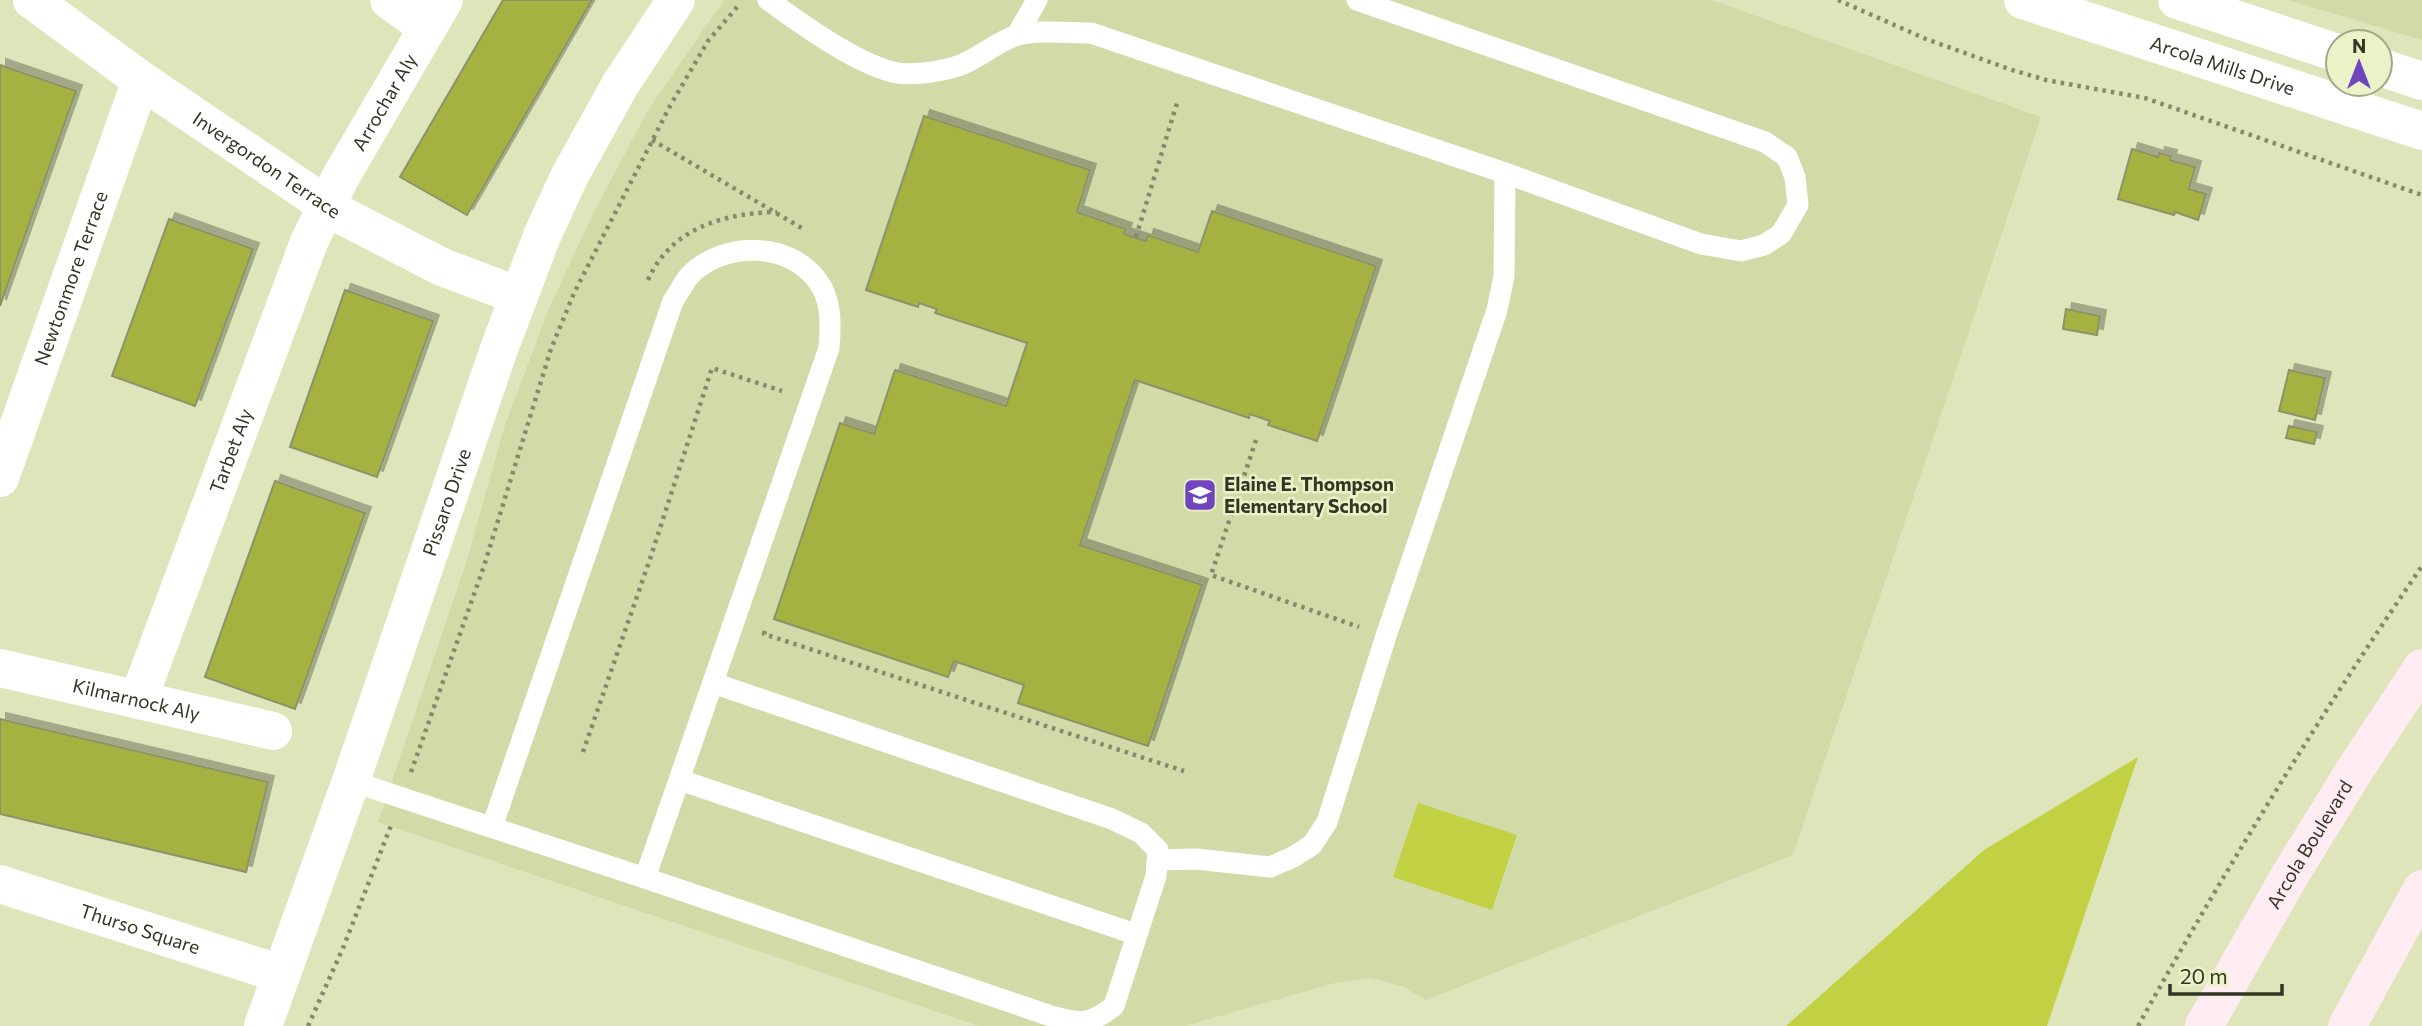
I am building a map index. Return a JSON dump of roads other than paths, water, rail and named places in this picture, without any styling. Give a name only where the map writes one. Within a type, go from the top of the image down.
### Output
[{"type":"main road","name":"Arcola Boulevard","points":[[2204,1026],[2290,875],[2422,668]]},
{"type":"main road","points":[[2347,1026],[2422,889]]},
{"type":"street","name":"Invergordon Terrace","points":[[32,0],[141,80],[341,215],[442,267],[519,296]]},
{"type":"street","points":[[389,0],[436,14]]},
{"type":"street","name":"Pissaro Drive","points":[[263,1026],[542,236],[569,177],[620,85],[676,0]]},
{"type":"street","name":"Arcola Mills Drive","points":[[2023,0],[2422,131]]},
{"type":"street","points":[[2177,0],[2324,48]]},
{"type":"street","name":"Arrochar Aly","points":[[326,205],[436,14]]},
{"type":"street","points":[[2394,72],[2422,81]]},
{"type":"street","name":"Newtonmore Terrace","points":[[0,478],[141,80]]},
{"type":"street","name":"Tarbet Aly","points":[[138,699],[304,255],[326,205]]},
{"type":"street","name":"Kilmarnock Aly","points":[[0,668],[273,731]]},
{"type":"street","name":"Thurso Square","points":[[0,884],[281,974]]},
{"type":"lane","points":[[768,0],[811,30],[862,60],[890,72],[915,73],[958,66],[1017,35],[1091,33],[1505,173],[1700,244],[1741,251],[1764,245],[1781,234],[1798,205],[1795,177],[1787,157],[1765,142],[1357,0]]},
{"type":"lane","points":[[1017,35],[1037,0]]},
{"type":"lane","points":[[1158,860],[1196,859],[1270,867],[1312,845],[1327,822],[1386,636],[1497,310],[1504,276],[1505,173]]},
{"type":"lane","points":[[492,827],[673,301],[690,274],[719,255],[750,249],[779,254],[802,265],[818,281],[828,303],[832,323],[829,348],[645,878]]},
{"type":"lane","points":[[351,781],[1051,1016],[1080,1024],[1099,1018],[1114,1006],[1135,934],[1156,876],[1158,850],[1141,833],[1112,819],[713,683]]},
{"type":"lane","points":[[680,780],[1135,934]]},
{"type":"place","name":"Elaine E. Thompson Elementary School","points":[[1200,495]]}]
